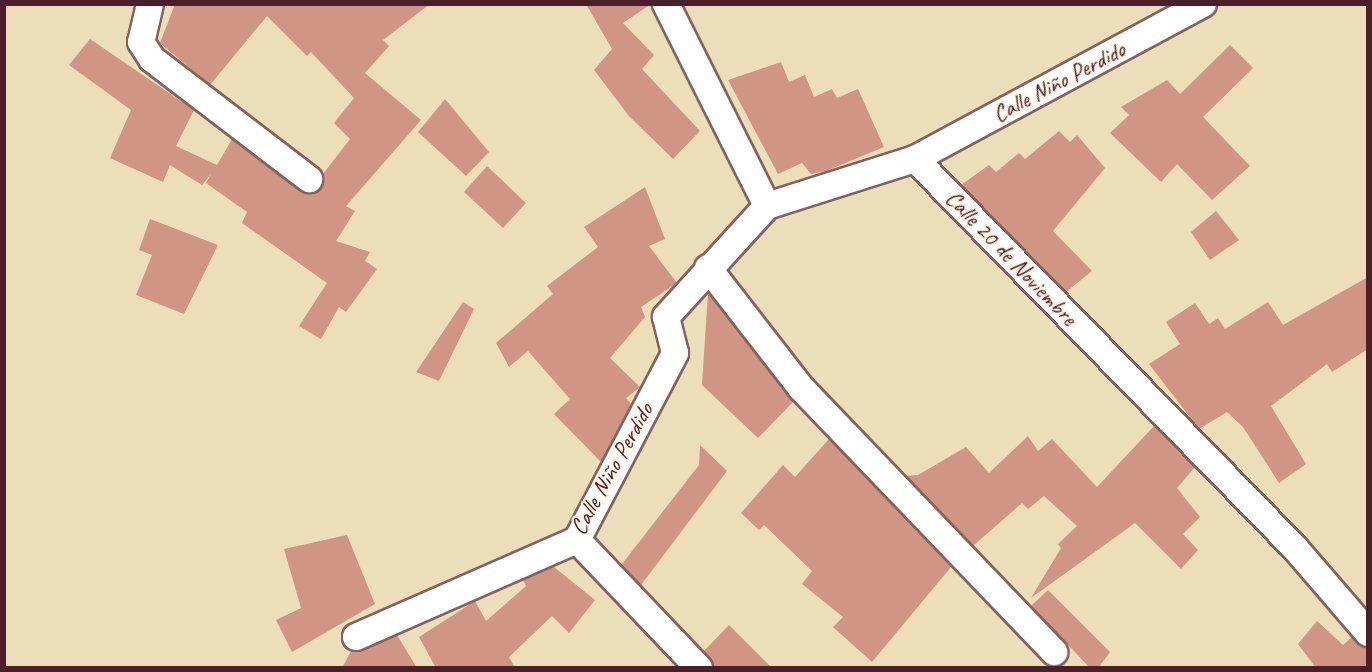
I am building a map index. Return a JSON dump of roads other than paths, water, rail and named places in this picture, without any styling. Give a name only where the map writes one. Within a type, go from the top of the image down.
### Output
[{"type":"street","points":[[150,4],[141,42],[152,59],[309,178]]},
{"type":"street","points":[[666,4],[767,206],[915,159]]},
{"type":"street","name":"Calle Niño Perdido","points":[[915,159],[1203,4]]},
{"type":"street","name":"Calle 20 de Noviembre","points":[[915,159],[1295,548],[1368,633]]},
{"type":"street","name":"Calle Niño Perdido","points":[[356,637],[577,540],[675,353],[666,317],[708,268],[767,206]]},
{"type":"street","points":[[708,268],[801,388],[1054,652]]},
{"type":"street","points":[[577,540],[699,668]]}]
